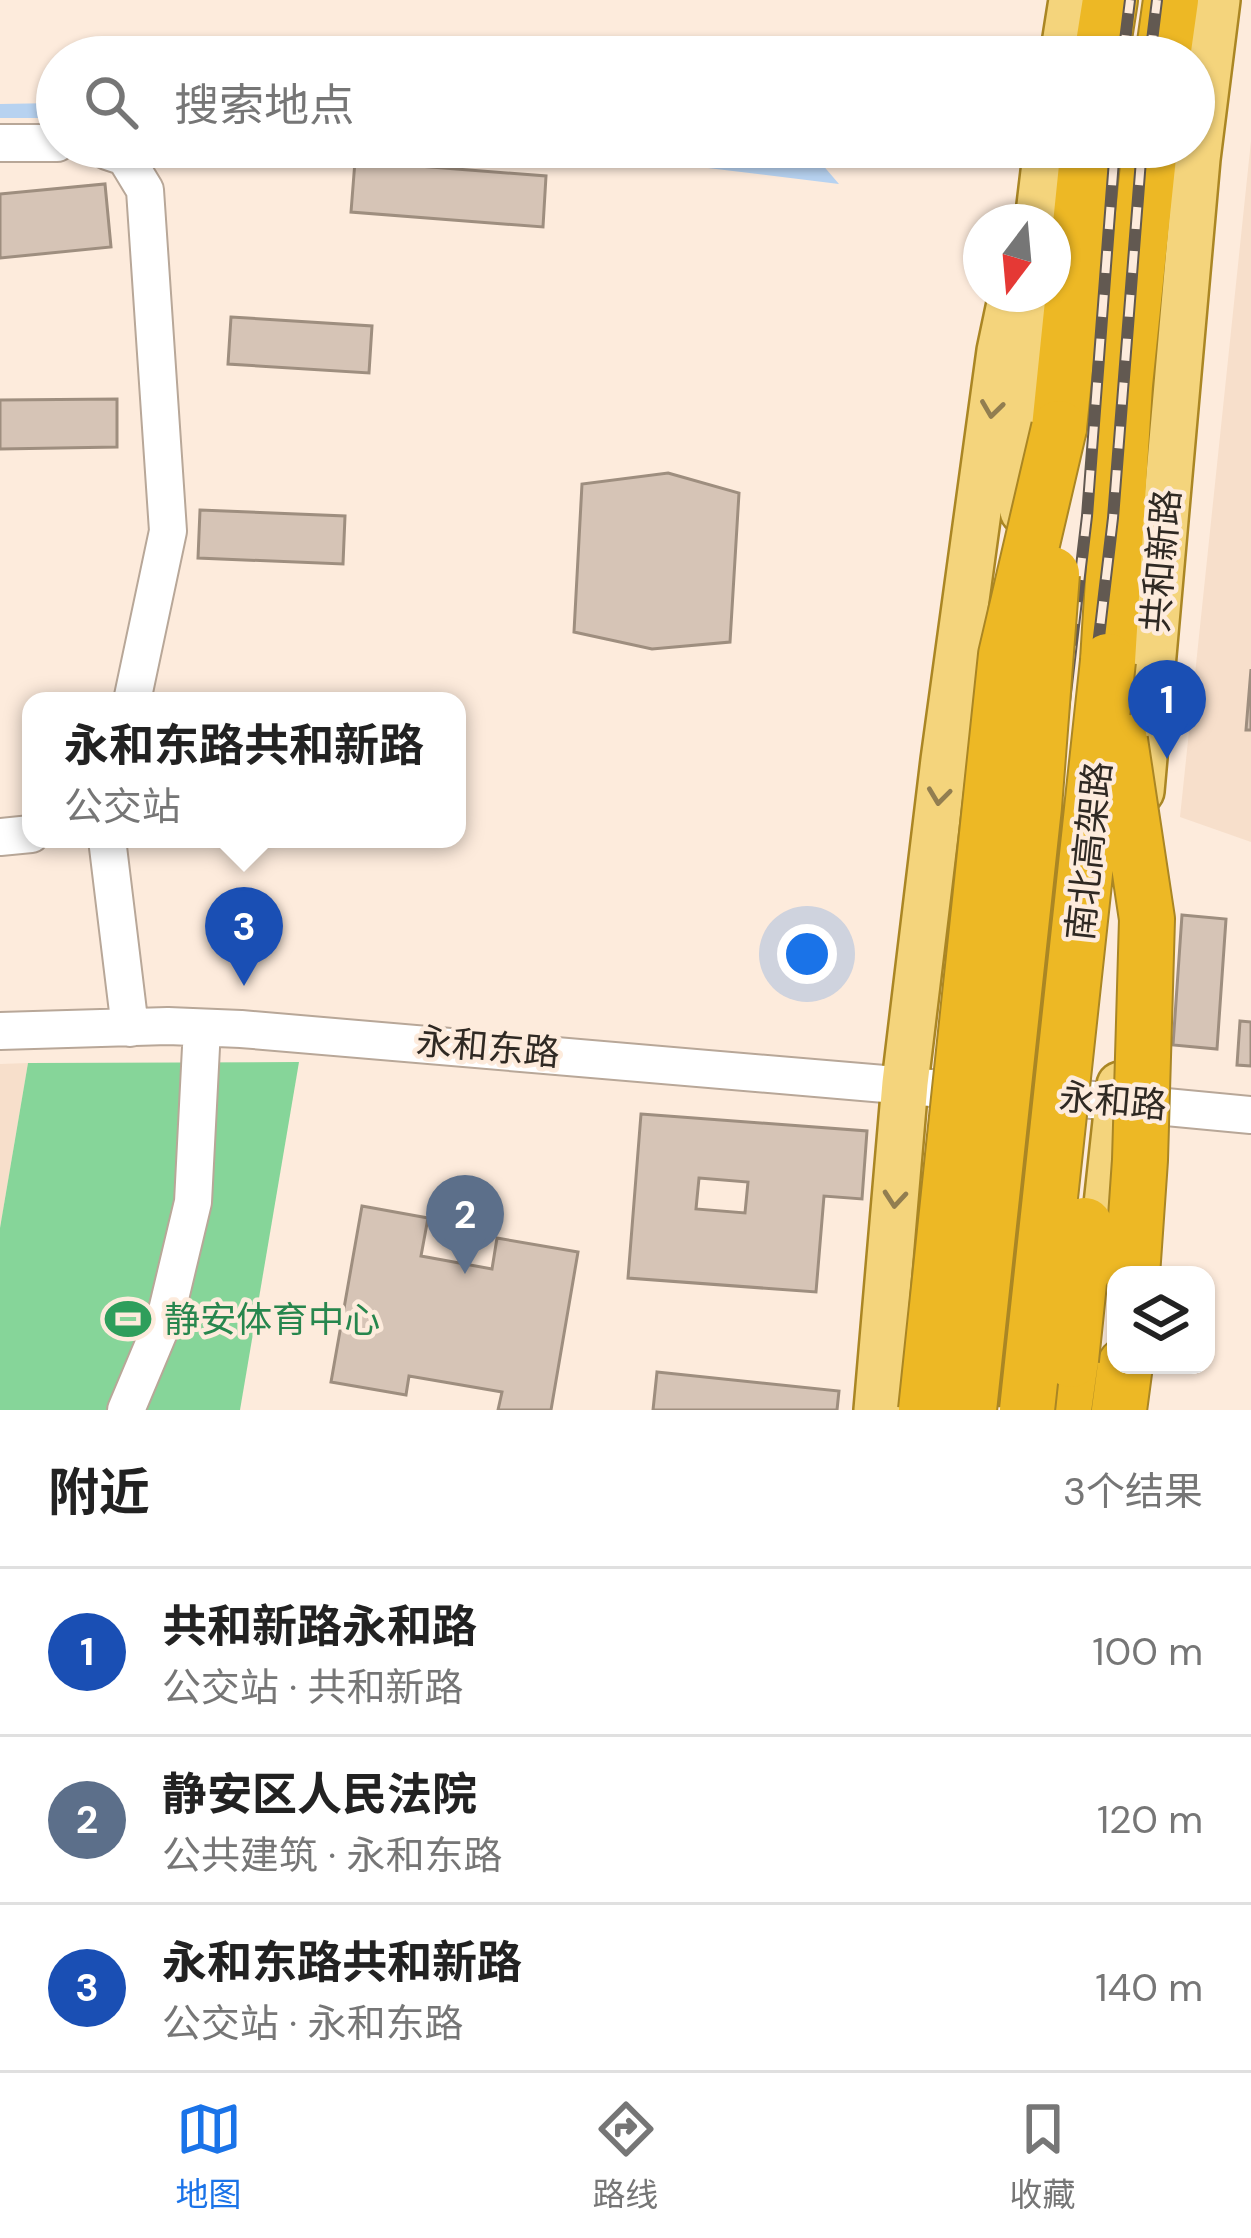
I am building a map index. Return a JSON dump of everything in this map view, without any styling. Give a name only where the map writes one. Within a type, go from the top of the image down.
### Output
[{"type":"highway","points":[[1104,36],[1110,0]]},
{"type":"highway","points":[[1166,36],[1172,0]]},
{"type":"highway","name":"南北高架路","points":[[969,1410],[1034,807],[1052,577],[1059,428],[1060,168]]},
{"type":"highway","name":"南北高架路","points":[[1027,1410],[1108,661],[1125,385],[1148,168]]},
{"type":"highway","points":[[926,1410],[1006,656],[1059,428]]},
{"type":"highway","points":[[1108,661],[1147,919],[1133,1266]]},
{"type":"highway","points":[[1064,1410],[1102,1052],[1089,856]]},
{"type":"highway","points":[[1120,1410],[1124,1374]]},
{"type":"main road","points":[[1066,36],[1072,0]]},
{"type":"main road","points":[[1186,36],[1192,0]]},
{"type":"main road","name":"共和新路","points":[[1212,36],[1217,0]]},
{"type":"main road","points":[[1035,204],[1051,168]]},
{"type":"main road","points":[[1043,204],[1054,168]]},
{"type":"main road","name":"共和新路","points":[[1084,1410],[1097,1099],[1168,168]]},
{"type":"main road","name":"共和新路","points":[[1038,1410],[1097,1099],[1165,514],[1196,168]]},
{"type":"main road","points":[[877,1410],[905,1083],[944,760],[1009,312]]},
{"type":"main road","points":[[937,1410],[1018,639],[1031,312]]},
{"type":"street","points":[[0,143],[36,142]]},
{"type":"street","points":[[132,168],[145,190],[168,531],[134,692]]},
{"type":"street","points":[[108,848],[130,1028]]},
{"type":"street","points":[[126,1410],[166,1315],[193,1202],[202,1028]]},
{"type":"street","name":"永和东路","points":[[0,1031],[202,1028],[398,1040],[974,1091]]},
{"type":"street","name":"永和路","points":[[974,1091],[1251,1114]]},
{"type":"shaded area","points":[[1251,141],[1251,842],[1180,817]]},
{"type":"shaded area","points":[[28,1063],[0,1228],[0,1064]]},
{"type":"green space","name":"静安体育中心","points":[[299,1062],[240,1410],[0,1410],[0,1228],[28,1063]]},
{"type":"water","points":[[36,103],[36,118],[0,118],[0,104]]},
{"type":"water","points":[[708,168],[825,168],[839,184]]},
{"type":"building","points":[[354,168],[444,168],[546,176],[543,227],[351,212]]},
{"type":"building","points":[[105,184],[111,247],[0,258],[0,194]]},
{"type":"building","points":[[231,317],[372,326],[369,373],[228,364]]},
{"type":"building","points":[[117,399],[117,447],[0,449],[0,400]]},
{"type":"building","points":[[668,473],[739,493],[730,642],[652,649],[574,632],[582,484]]},
{"type":"building","points":[[200,510],[345,516],[343,564],[198,558]]},
{"type":"building","points":[[1251,669],[1251,730],[1246,730]]},
{"type":"building","points":[[1182,915],[1226,919],[1217,1049],[1173,1045]]},
{"type":"building","points":[[1240,1021],[1251,1022],[1251,1066],[1237,1065]]},
{"type":"building","points":[[641,1114],[867,1131],[862,1199],[824,1196],[816,1292],[628,1278]],"holes":[[[699,1178],[748,1182],[745,1213],[696,1209]]]},
{"type":"building","points":[[362,1206],[428,1218],[421,1256],[492,1269],[497,1238],[578,1252],[551,1410],[498,1410],[502,1392],[409,1376],[406,1395],[331,1382]]},
{"type":"building","points":[[657,1372],[839,1391],[837,1410],[653,1410]]},
{"type":"railway","points":[[1126,36],[1130,0]]},
{"type":"railway","points":[[1153,36],[1157,0]]},
{"type":"railway","points":[[981,1410],[1087,516],[1113,168]]},
{"type":"railway","points":[[1008,1410],[1113,518],[1140,168]]},
{"type":"place","name":"共和新路永和路","points":[[1167,759]]},
{"type":"place","name":"永和东路共和新路","points":[[244,986]]},
{"type":"place","name":"静安区人民法院","points":[[465,1274]]},
{"type":"place","name":"静安体育中心","points":[[128,1319]]}]
